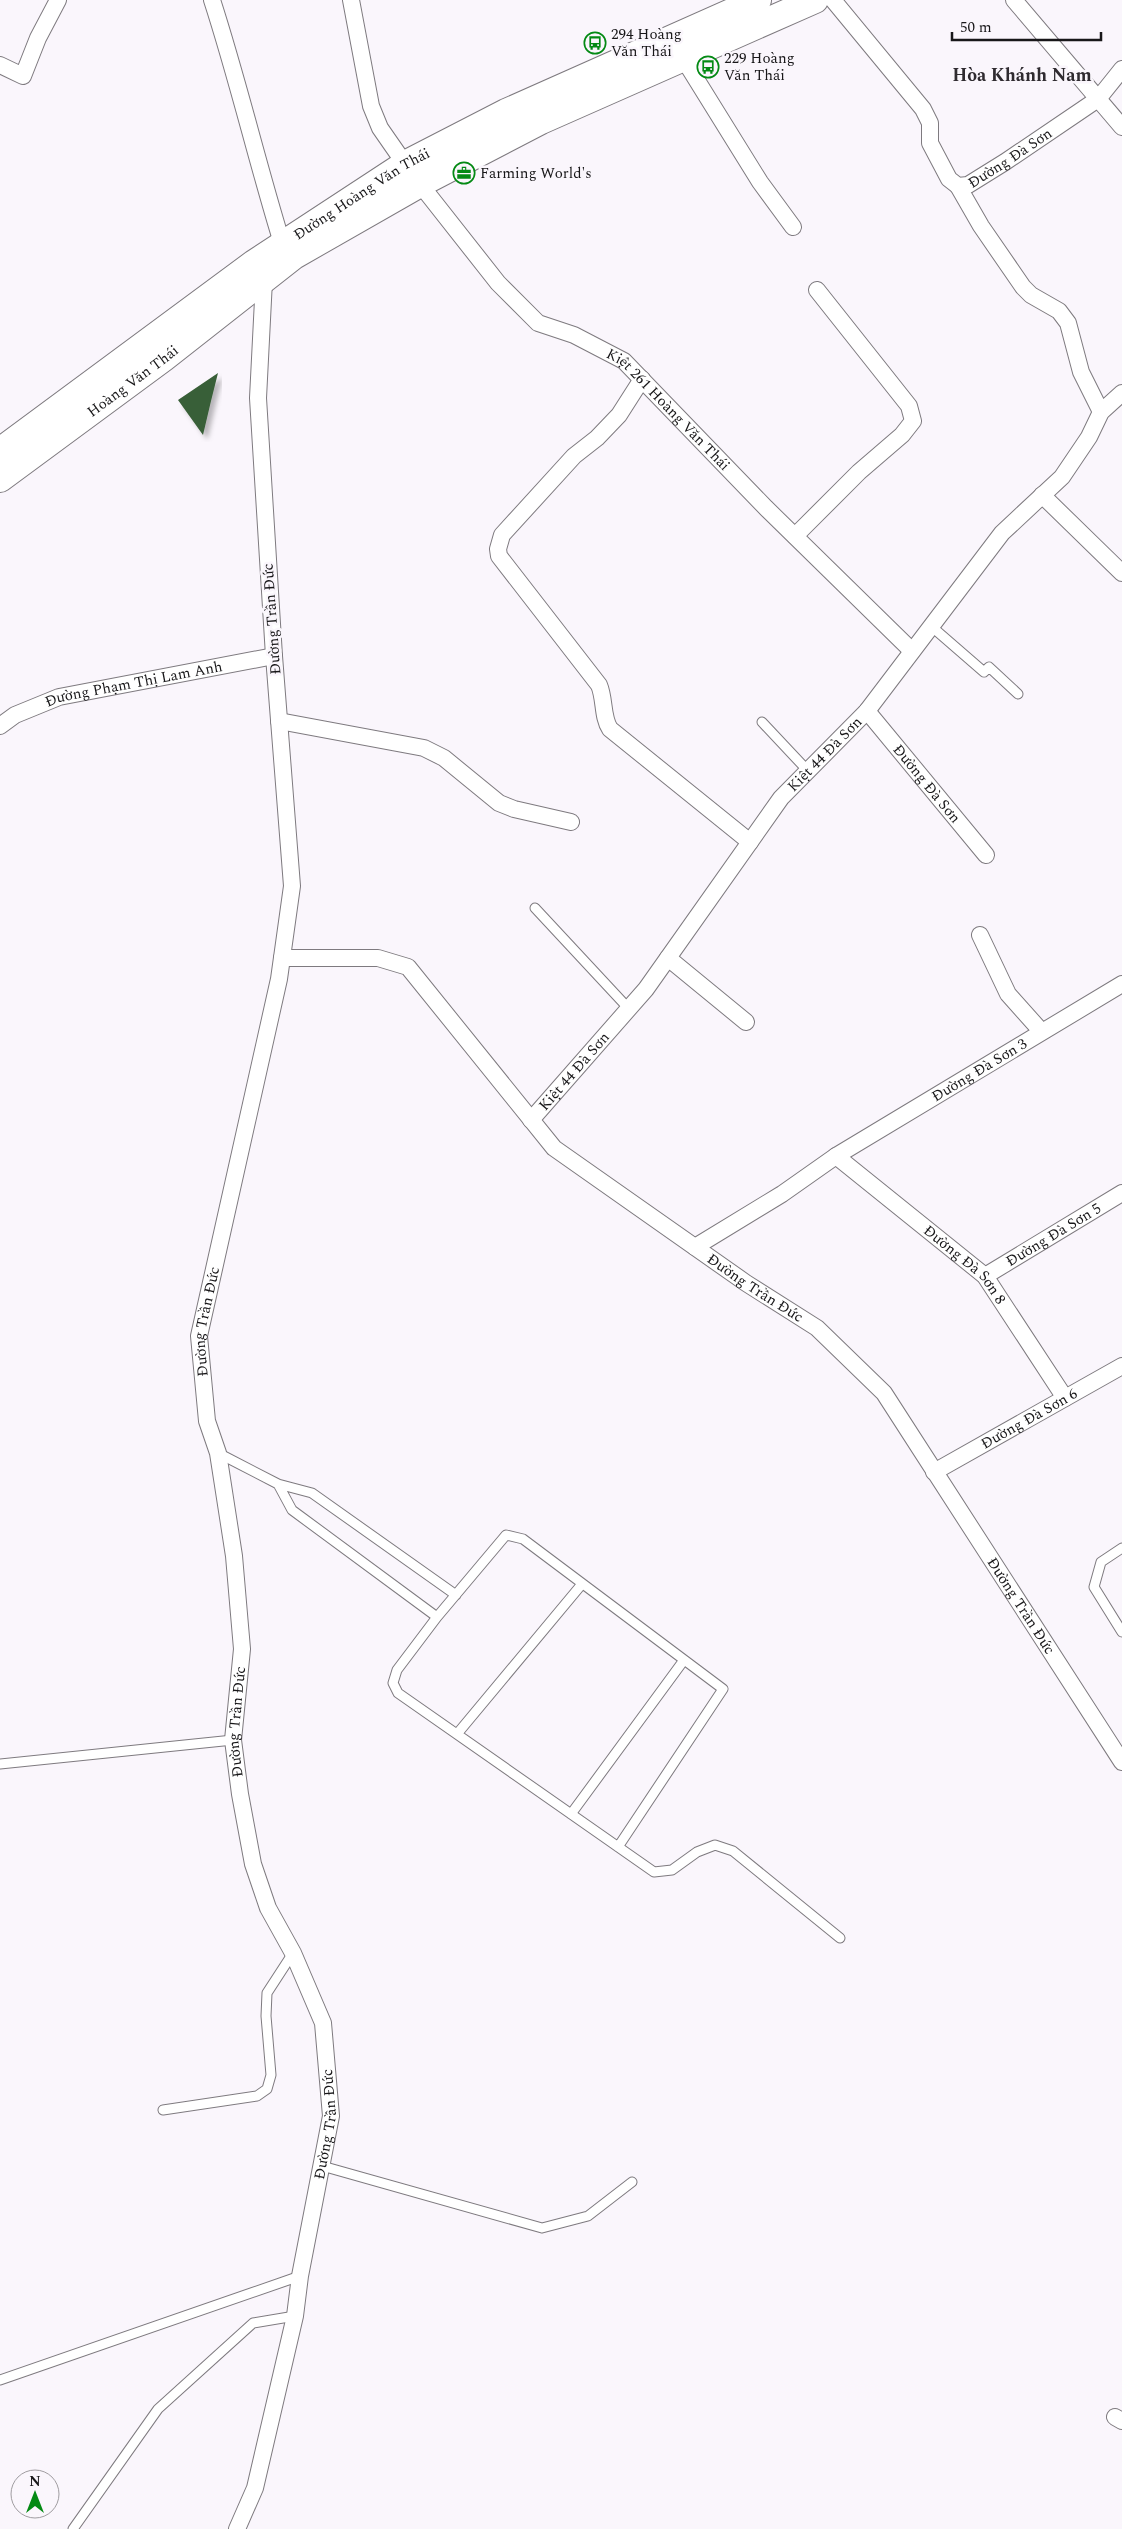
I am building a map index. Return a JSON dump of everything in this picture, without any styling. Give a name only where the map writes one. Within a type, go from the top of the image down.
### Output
[{"type":"main road","name":"Đường Hoàng Văn Thái","points":[[0,451],[259,271],[294,256],[412,174],[506,112],[758,0]]},
{"type":"main road","name":"Đường Hoàng Văn Thái","points":[[259,271],[282,243],[412,174],[541,120],[815,0]]},
{"type":"main road","name":"Hoàng Văn Thái","points":[[0,480],[164,358],[259,271]]},
{"type":"street","points":[[0,64],[23,76],[38,38],[58,0]]},
{"type":"street","points":[[212,0],[236,74],[262,178],[282,243]]},
{"type":"street","name":"Kiệt 261 Hoàng Văn Thái","points":[[351,0],[371,106],[380,128],[412,174],[498,282],[538,323],[574,336],[624,361],[795,536],[912,651]]},
{"type":"street","name":"Đường Đà Sơn","points":[[834,0],[894,71],[923,109],[930,124],[930,143],[948,179],[958,186],[968,185],[1098,99],[1122,69]]},
{"type":"street","points":[[1014,0],[1122,127]]},
{"type":"street","points":[[683,58],[760,182],[793,227]]},
{"type":"street","points":[[958,186],[981,226],[1023,287],[1030,295],[1058,311],[1068,323],[1081,372],[1101,412]]},
{"type":"street","name":"Đường Trần Đức","points":[[237,2529],[255,2488],[295,2316],[300,2276],[331,2116],[323,2023],[293,1953],[268,1908],[253,1864],[233,1740],[242,1649],[234,1556],[218,1453],[207,1421],[199,1336],[282,958],[292,886],[274,656],[258,398],[259,271]]},
{"type":"street","points":[[795,536],[859,472],[902,435],[913,421],[909,406],[817,290]]},
{"type":"street","points":[[642,379],[619,415],[597,438],[574,456],[502,535],[498,549],[502,562],[599,686],[604,699],[606,722],[610,728],[750,842]]},
{"type":"street","name":"Kiệt 44 Đà Sơn","points":[[531,1120],[629,1008],[668,958],[781,798],[867,711],[1002,533],[1062,477],[1089,437],[1101,412],[1122,393]]},
{"type":"street","points":[[1042,495],[1122,573]]},
{"type":"street","name":"Đường Phạm Thị Lam Anh","points":[[0,726],[14,715],[59,697],[274,656]]},
{"type":"street","name":"Đường Đà Sơn","points":[[867,711],[986,855]]},
{"type":"street","points":[[279,721],[424,748],[444,758],[500,803],[514,809],[571,822]]},
{"type":"street","points":[[980,935],[1008,994],[1041,1030]]},
{"type":"street","name":"Đường Trần Đức","points":[[282,958],[378,958],[408,967],[554,1148],[695,1247],[817,1328],[884,1393],[1122,1762]]},
{"type":"street","points":[[668,958],[746,1022]]},
{"type":"street","name":"Đường Đà Sơn 3","points":[[695,1247],[782,1194],[836,1156],[1041,1030],[1122,984]]},
{"type":"street","name":"Đường Đà Sơn 8","points":[[836,1156],[985,1276],[1066,1398]]},
{"type":"street","name":"Đường Đà Sơn 5","points":[[985,1276],[1122,1192]]},
{"type":"street","name":"Đường Đà Sơn 6","points":[[934,1472],[1122,1366]]},
{"type":"lane","points":[[931,626],[984,672],[989,667],[1018,694]]},
{"type":"lane","points":[[762,722],[808,771]]},
{"type":"lane","points":[[535,908],[629,1008]]},
{"type":"lane","points":[[218,1453],[278,1484],[312,1493],[456,1595]]},
{"type":"lane","points":[[278,1484],[292,1510],[437,1618]]},
{"type":"lane","points":[[618,1847],[723,1689],[523,1539],[506,1535],[437,1618],[397,1670],[393,1683],[398,1693],[457,1734],[618,1847],[654,1872],[672,1870],[696,1852],[715,1845],[733,1851],[840,1938]]},
{"type":"lane","points":[[1122,1548],[1101,1562],[1094,1587],[1122,1632]]},
{"type":"lane","points":[[457,1734],[582,1584]]},
{"type":"lane","points":[[571,1814],[684,1660]]},
{"type":"lane","points":[[0,1764],[233,1740]]},
{"type":"lane","points":[[163,2110],[257,2096],[267,2089],[271,2075],[266,2016],[267,1994],[293,1953]]},
{"type":"lane","points":[[322,2166],[542,2228],[588,2216],[632,2182]]},
{"type":"lane","points":[[0,2380],[300,2276]]},
{"type":"lane","points":[[73,2529],[158,2408],[253,2323],[295,2316]]},
{"type":"building","points":[[218,373],[211,401],[203,435],[178,400]]},
{"type":"place","name":"294 Hoàng Văn Thái","points":[[595,43]]},
{"type":"place","name":"229 Hoàng Văn Thái","points":[[708,67]]},
{"type":"place","name":"Farming World's","points":[[464,173]]},
{"type":"district","name":"Hòa Khánh Nam","points":[[1022,75]]}]
